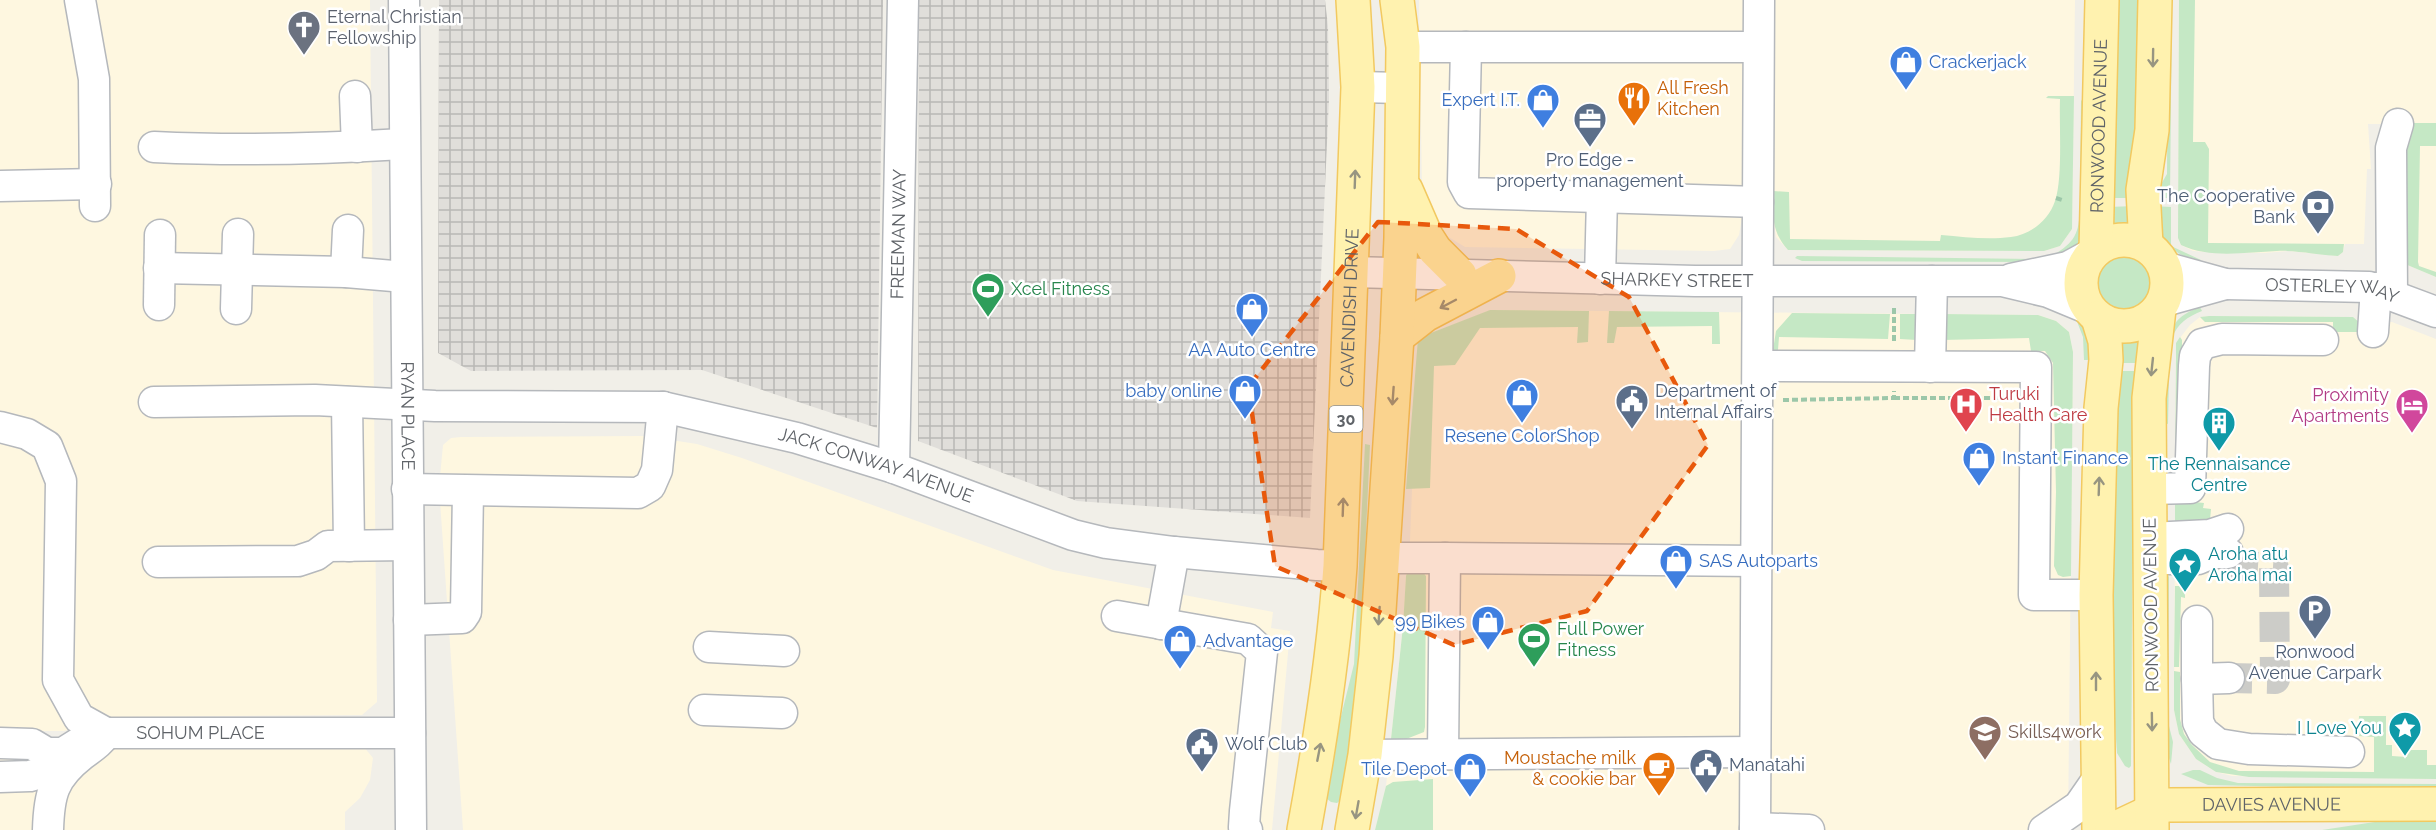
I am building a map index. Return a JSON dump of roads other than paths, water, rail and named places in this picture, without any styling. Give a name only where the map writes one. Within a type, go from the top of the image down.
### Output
[{"type":"main road","name":"CAVENDISH DRIVE","points":[[1304,830],[1320,743],[1338,609],[1341,566],[1358,87],[1353,0]]},
{"type":"main road","points":[[1352,830],[1365,755],[1383,558],[1397,337],[1403,46],[1397,0]]},
{"type":"main road","name":"RONWOOD AVENUE","points":[[2093,253],[2102,0]]},
{"type":"main road","points":[[2093,314],[2110,325],[2124,327],[2137,325],[2150,318],[2161,305],[2168,278],[2155,256],[2143,190],[2152,130],[2155,0]]},
{"type":"main road","points":[[1401,180],[1426,236],[1435,250],[1460,276]]},
{"type":"main road","points":[[2099,830],[2096,595],[2101,408],[2106,360],[2105,341],[2082,296],[2080,282],[2084,268],[2093,253],[2107,243],[2120,240],[2134,241],[2155,256]]},
{"type":"main road","points":[[1397,337],[1425,315],[1499,276]]},
{"type":"main road","name":"RONWOOD AVENUE","points":[[2153,820],[2149,398],[2161,305]]},
{"type":"main road","name":"DAVIES AVENUE","points":[[2112,830],[2153,820],[2165,806],[2436,804]]},
{"type":"street","points":[[0,186],[96,195],[94,79],[80,0]]},
{"type":"street","name":"RYAN PLACE","points":[[404,0],[411,830]]},
{"type":"street","name":"FREEMAN WAY","points":[[894,468],[903,0]]},
{"type":"street","points":[[1759,0],[1755,829],[1809,830]]},
{"type":"street","points":[[1403,46],[1758,47]]},
{"type":"street","points":[[1466,47],[1463,182],[1469,193],[1758,202]]},
{"type":"street","points":[[1358,87],[1402,88]]},
{"type":"street","points":[[355,96],[357,147]]},
{"type":"street","points":[[2373,332],[2384,291],[2391,148],[2398,124]]},
{"type":"street","points":[[154,147],[230,150],[404,144]]},
{"type":"street","points":[[1600,279],[1602,197]]},
{"type":"street","points":[[346,272],[348,230]]},
{"type":"street","points":[[236,309],[238,234]]},
{"type":"street","points":[[159,305],[160,235]]},
{"type":"street","name":"SHARKEY STREET","points":[[1351,272],[1600,279],[2002,281],[2068,267],[2093,253]]},
{"type":"street","name":"OSTERLEY WAY","points":[[2155,256],[2225,284]]},
{"type":"street","points":[[159,268],[346,272],[405,277]]},
{"type":"street","points":[[1930,367],[1932,281]]},
{"type":"street","name":"SHARKEY STREET","points":[[2002,281],[2048,292],[2093,314]]},
{"type":"street","name":"OSTERLEY WAY","points":[[2161,305],[2225,284],[2357,285],[2384,291],[2436,312]]},
{"type":"street","points":[[2150,489],[2190,488],[2194,366],[2195,356],[2202,344],[2222,339],[2323,340]]},
{"type":"street","points":[[1758,366],[2036,367],[2034,595],[2096,595]]},
{"type":"street","name":"JACK CONWAY AVENUE","points":[[154,402],[315,400],[406,405],[663,407],[797,438],[894,468],[1073,535],[1115,545],[1341,566]]},
{"type":"street","points":[[347,402],[349,546]]},
{"type":"street","points":[[407,489],[638,492],[650,486],[657,470],[663,407]]},
{"type":"street","points":[[0,427],[27,434],[47,446],[61,481],[58,680],[79,718],[106,733],[101,742],[69,765],[55,782],[48,810],[48,830]]},
{"type":"street","points":[[409,620],[462,618],[466,612],[468,490]]},
{"type":"street","points":[[158,562],[298,561],[316,555],[328,546],[408,545]]},
{"type":"street","points":[[2150,548],[2220,547]]},
{"type":"street","points":[[1161,624],[1174,552]]},
{"type":"street","points":[[1383,558],[1756,561]]},
{"type":"street","points":[[1443,754],[1445,558]]},
{"type":"street","points":[[1117,616],[1248,639],[1262,652],[1245,811],[1244,827],[1247,830]]},
{"type":"street","points":[[2196,621],[2198,723],[2207,736],[2218,744],[2249,749],[2349,752]]},
{"type":"street","points":[[709,647],[784,651]]},
{"type":"street","points":[[2197,679],[2229,678]]},
{"type":"street","points":[[704,710],[782,713]]},
{"type":"street","name":"SOHUM PLACE","points":[[0,743],[32,744],[47,753],[63,753],[87,738],[106,733],[410,733]]},
{"type":"street","points":[[1365,755],[1755,752]]},
{"type":"street","points":[[0,777],[30,776],[69,765]]},
{"type":"street","points":[[2044,830],[2079,806],[2097,780]]},
{"type":"tunnel","points":[[2228,565],[2274,568],[2275,679],[2229,678]]},
{"type":"place","name":"Eternal Christian Fellowship","points":[[304,56]]},
{"type":"place","name":"Crackerjack","points":[[1906,91]]},
{"type":"place","name":"All Fresh Kitchen","points":[[1634,127]]},
{"type":"place","name":"Expert I.T.","points":[[1543,129]]},
{"type":"place","name":"Pro Edge - property management","points":[[1590,148]]},
{"type":"place","name":"The Cooperative Bank","points":[[2318,235]]},
{"type":"place","name":"Xcel Fitness","points":[[988,318]]},
{"type":"place","name":"AA Auto Centre","points":[[1252,338]]},
{"type":"place","name":"baby online","points":[[1245,420]]},
{"type":"place","name":"Resene ColorShop","points":[[1522,424]]},
{"type":"place","name":"Department of Internal Affairs","points":[[1632,430]]},
{"type":"place","name":"Turuki Health Care","points":[[1966,433]]},
{"type":"place","name":"Proximity Apartments","points":[[2412,434]]},
{"type":"place","name":"The Rennaisance Centre","points":[[2219,452]]},
{"type":"place","name":"Instant Finance","points":[[1979,487]]},
{"type":"place","name":"SAS Autoparts","points":[[1676,590]]},
{"type":"place","name":"Aroha atu Aroha mai","points":[[2185,593]]},
{"type":"place","name":"Ronwood Avenue Carpark","points":[[2315,640]]},
{"type":"place","name":"99 Bikes","points":[[1488,651]]},
{"type":"place","name":"Full Power Fitness","points":[[1534,668]]},
{"type":"place","name":"Advantage","points":[[1180,670]]},
{"type":"place","name":"I Love You","points":[[2405,757]]},
{"type":"place","name":"Skills4work","points":[[1985,761]]},
{"type":"place","name":"Wolf Club","points":[[1202,773]]},
{"type":"place","name":"Manatahi","points":[[1706,794]]},
{"type":"place","name":"Moustache milk & cookie bar","points":[[1659,797]]},
{"type":"place","name":"Tile Depot","points":[[1470,798]]}]
